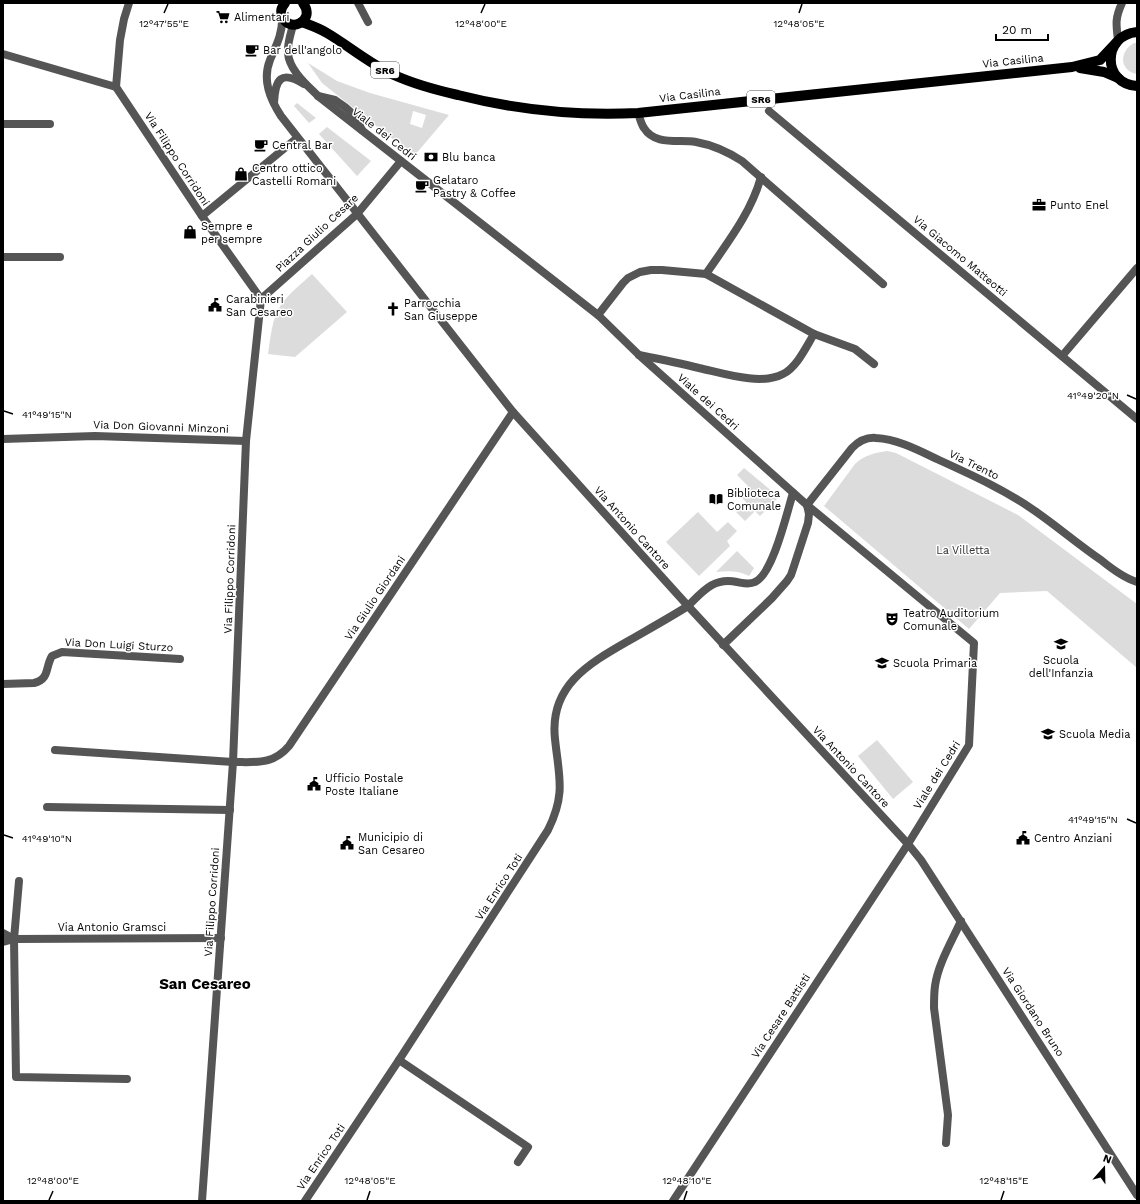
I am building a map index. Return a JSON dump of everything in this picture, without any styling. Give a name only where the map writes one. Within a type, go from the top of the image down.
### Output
[{"type":"main road","name":"Via Casilina","points":[[281,9],[287,22],[303,12],[326,32],[384,70],[395,75],[467,98],[528,109],[571,114],[638,113],[1072,67],[1100,60],[1117,42]]},
{"type":"main road","name":"SR6","points":[[1117,42],[1128,34],[1137,32]]},
{"type":"main road","points":[[1117,42],[1112,50],[1111,61],[1113,72],[1118,78]]},
{"type":"main road","name":"Via Casilina","points":[[1072,67],[1098,70],[1118,78]]},
{"type":"main road","name":"SR6","points":[[1118,78],[1127,84],[1137,86]]},
{"type":"street","points":[[3,54],[116,87],[120,40],[129,3]]},
{"type":"street","points":[[358,3],[368,22]]},
{"type":"street","points":[[1117,42],[1117,14],[1122,3]]},
{"type":"street","points":[[274,106],[268,91],[267,76],[268,65],[281,32],[281,9]]},
{"type":"street","name":"Viale dei Cedri","points":[[303,12],[288,52],[289,59],[298,74],[318,96],[598,315],[639,355],[806,505],[974,643],[969,744],[908,844]]},
{"type":"street","points":[[274,106],[277,84],[283,78],[289,77],[297,80],[318,96]]},
{"type":"street","name":"Via Filippo Corridoni","points":[[116,87],[202,216],[261,299],[246,441],[233,762],[202,1201]]},
{"type":"street","name":"Via Antonio Cantore","points":[[274,106],[297,138],[513,412],[723,645],[908,844]]},
{"type":"street","name":"Via Giacomo Matteotti","points":[[769,111],[1137,419]]},
{"type":"street","points":[[638,113],[644,128],[654,137],[668,141],[694,142],[716,147],[742,161],[884,284]]},
{"type":"street","points":[[3,124],[50,124]]},
{"type":"street","points":[[202,216],[297,138]]},
{"type":"street","name":"Piazza Giulio Cesare","points":[[261,299],[357,214],[400,161]]},
{"type":"street","points":[[706,274],[745,216],[756,194],[761,177]]},
{"type":"street","points":[[3,257],[60,257]]},
{"type":"street","points":[[1062,356],[1137,268]]},
{"type":"street","points":[[598,315],[623,283],[628,278],[640,272],[662,270],[706,274],[814,334],[855,349],[874,364]]},
{"type":"street","points":[[639,355],[742,377],[762,379],[784,374],[796,362],[814,334]]},
{"type":"street","name":"Via Giulio Giordani","points":[[54,750],[233,762],[269,761],[280,755],[289,746],[513,412]]},
{"type":"street","name":"Via Don Giovanni Minzoni","points":[[3,439],[96,436],[246,441]]},
{"type":"street","name":"Via Trento","points":[[806,505],[858,442],[870,438],[888,440],[930,456],[1005,492],[1041,515],[1113,569],[1137,582]]},
{"type":"street","name":"Via Enrico Toti","points":[[305,1201],[544,838],[553,820],[559,802],[560,768],[555,722],[557,707],[568,686],[576,677],[600,658],[688,606],[708,587],[716,583],[726,581],[749,584],[756,582],[763,575],[772,560],[794,493]]},
{"type":"street","points":[[723,645],[772,598],[791,575],[808,523],[806,505]]},
{"type":"street","name":"Via Don Luigi Sturzo","points":[[3,684],[39,682],[46,674],[48,664],[52,656],[62,652],[180,659]]},
{"type":"street","points":[[47,807],[230,810]]},
{"type":"street","name":"Via Giordano Bruno","points":[[908,844],[921,860],[961,921],[1137,1195]]},
{"type":"street","name":"Via Cesare Battisti","points":[[673,1201],[908,844]]},
{"type":"street","points":[[19,881],[14,939],[16,1077],[127,1079]]},
{"type":"street","points":[[946,1143],[948,1115],[934,1008],[934,994],[936,978],[961,921]]},
{"type":"street","points":[[3,934],[14,939]]},
{"type":"street","name":"Via Antonio Gramsci","points":[[3,942],[14,939],[221,938]]},
{"type":"street","points":[[399,1060],[528,1147],[518,1162]]},
{"type":"green space","points":[[1134,43],[1137,43],[1137,74],[1127,69],[1123,60],[1126,51]]},
{"type":"green space","points":[[308,63],[337,81],[370,93],[449,115],[414,156],[322,83]],"holes":[[[413,111],[426,115],[422,128],[410,124]]]},
{"type":"green space","points":[[297,103],[316,118],[309,123],[294,106]]},
{"type":"green space","points":[[327,127],[371,161],[357,176],[319,134]]},
{"type":"green space","points":[[312,274],[347,312],[295,357],[268,354],[272,326],[281,304]]},
{"type":"green space","name":"La Villetta","points":[[887,451],[896,453],[1018,515],[1137,604],[1137,668],[1047,591],[1000,593],[969,629],[824,506],[858,461],[870,455]]},
{"type":"green space","points":[[744,468],[779,497],[760,516],[755,511],[745,521],[736,512],[746,502],[739,495],[748,486],[737,475]]},
{"type":"green space","points":[[698,512],[717,532],[728,522],[737,531],[727,541],[730,546],[699,576],[666,542]]},
{"type":"green space","points":[[737,551],[754,568],[749,576],[729,571],[716,572]]},
{"type":"green space","points":[[877,740],[913,782],[893,799],[858,756]]},
{"type":"place","name":"Alimentari","points":[[223,17]]},
{"type":"place","name":"Bar dell'angolo","points":[[252,50]]},
{"type":"place","name":"Central Bar","points":[[261,145]]},
{"type":"place","name":"Blu banca","points":[[431,157]]},
{"type":"place","name":"Centro ottico Castelli Romani","points":[[241,174]]},
{"type":"place","name":"Gelataro Pastry & Coffee","points":[[422,186]]},
{"type":"place","name":"Punto Enel","points":[[1039,205]]},
{"type":"place","name":"Sempre e per sempre","points":[[190,232]]},
{"type":"place","name":"Carabinieri San Cesareo","points":[[215,305]]},
{"type":"place","name":"Parrocchia San Giuseppe","points":[[393,309]]},
{"type":"place","name":"Biblioteca Comunale","points":[[716,499]]},
{"type":"place","name":"Teatro Auditorium Comunale","points":[[892,619]]},
{"type":"place","name":"Scuola dell'Infanzia","points":[[1061,644]]},
{"type":"place","name":"Scuola Primaria","points":[[882,663]]},
{"type":"place","name":"Scuola Media","points":[[1048,734]]},
{"type":"place","name":"Ufficio Postale Poste Italiane","points":[[314,784]]},
{"type":"place","name":"Centro Anziani","points":[[1023,838]]},
{"type":"place","name":"Municipio di San Cesareo","points":[[347,843]]},
{"type":"district","name":"San Cesareo","points":[[205,984]]}]
